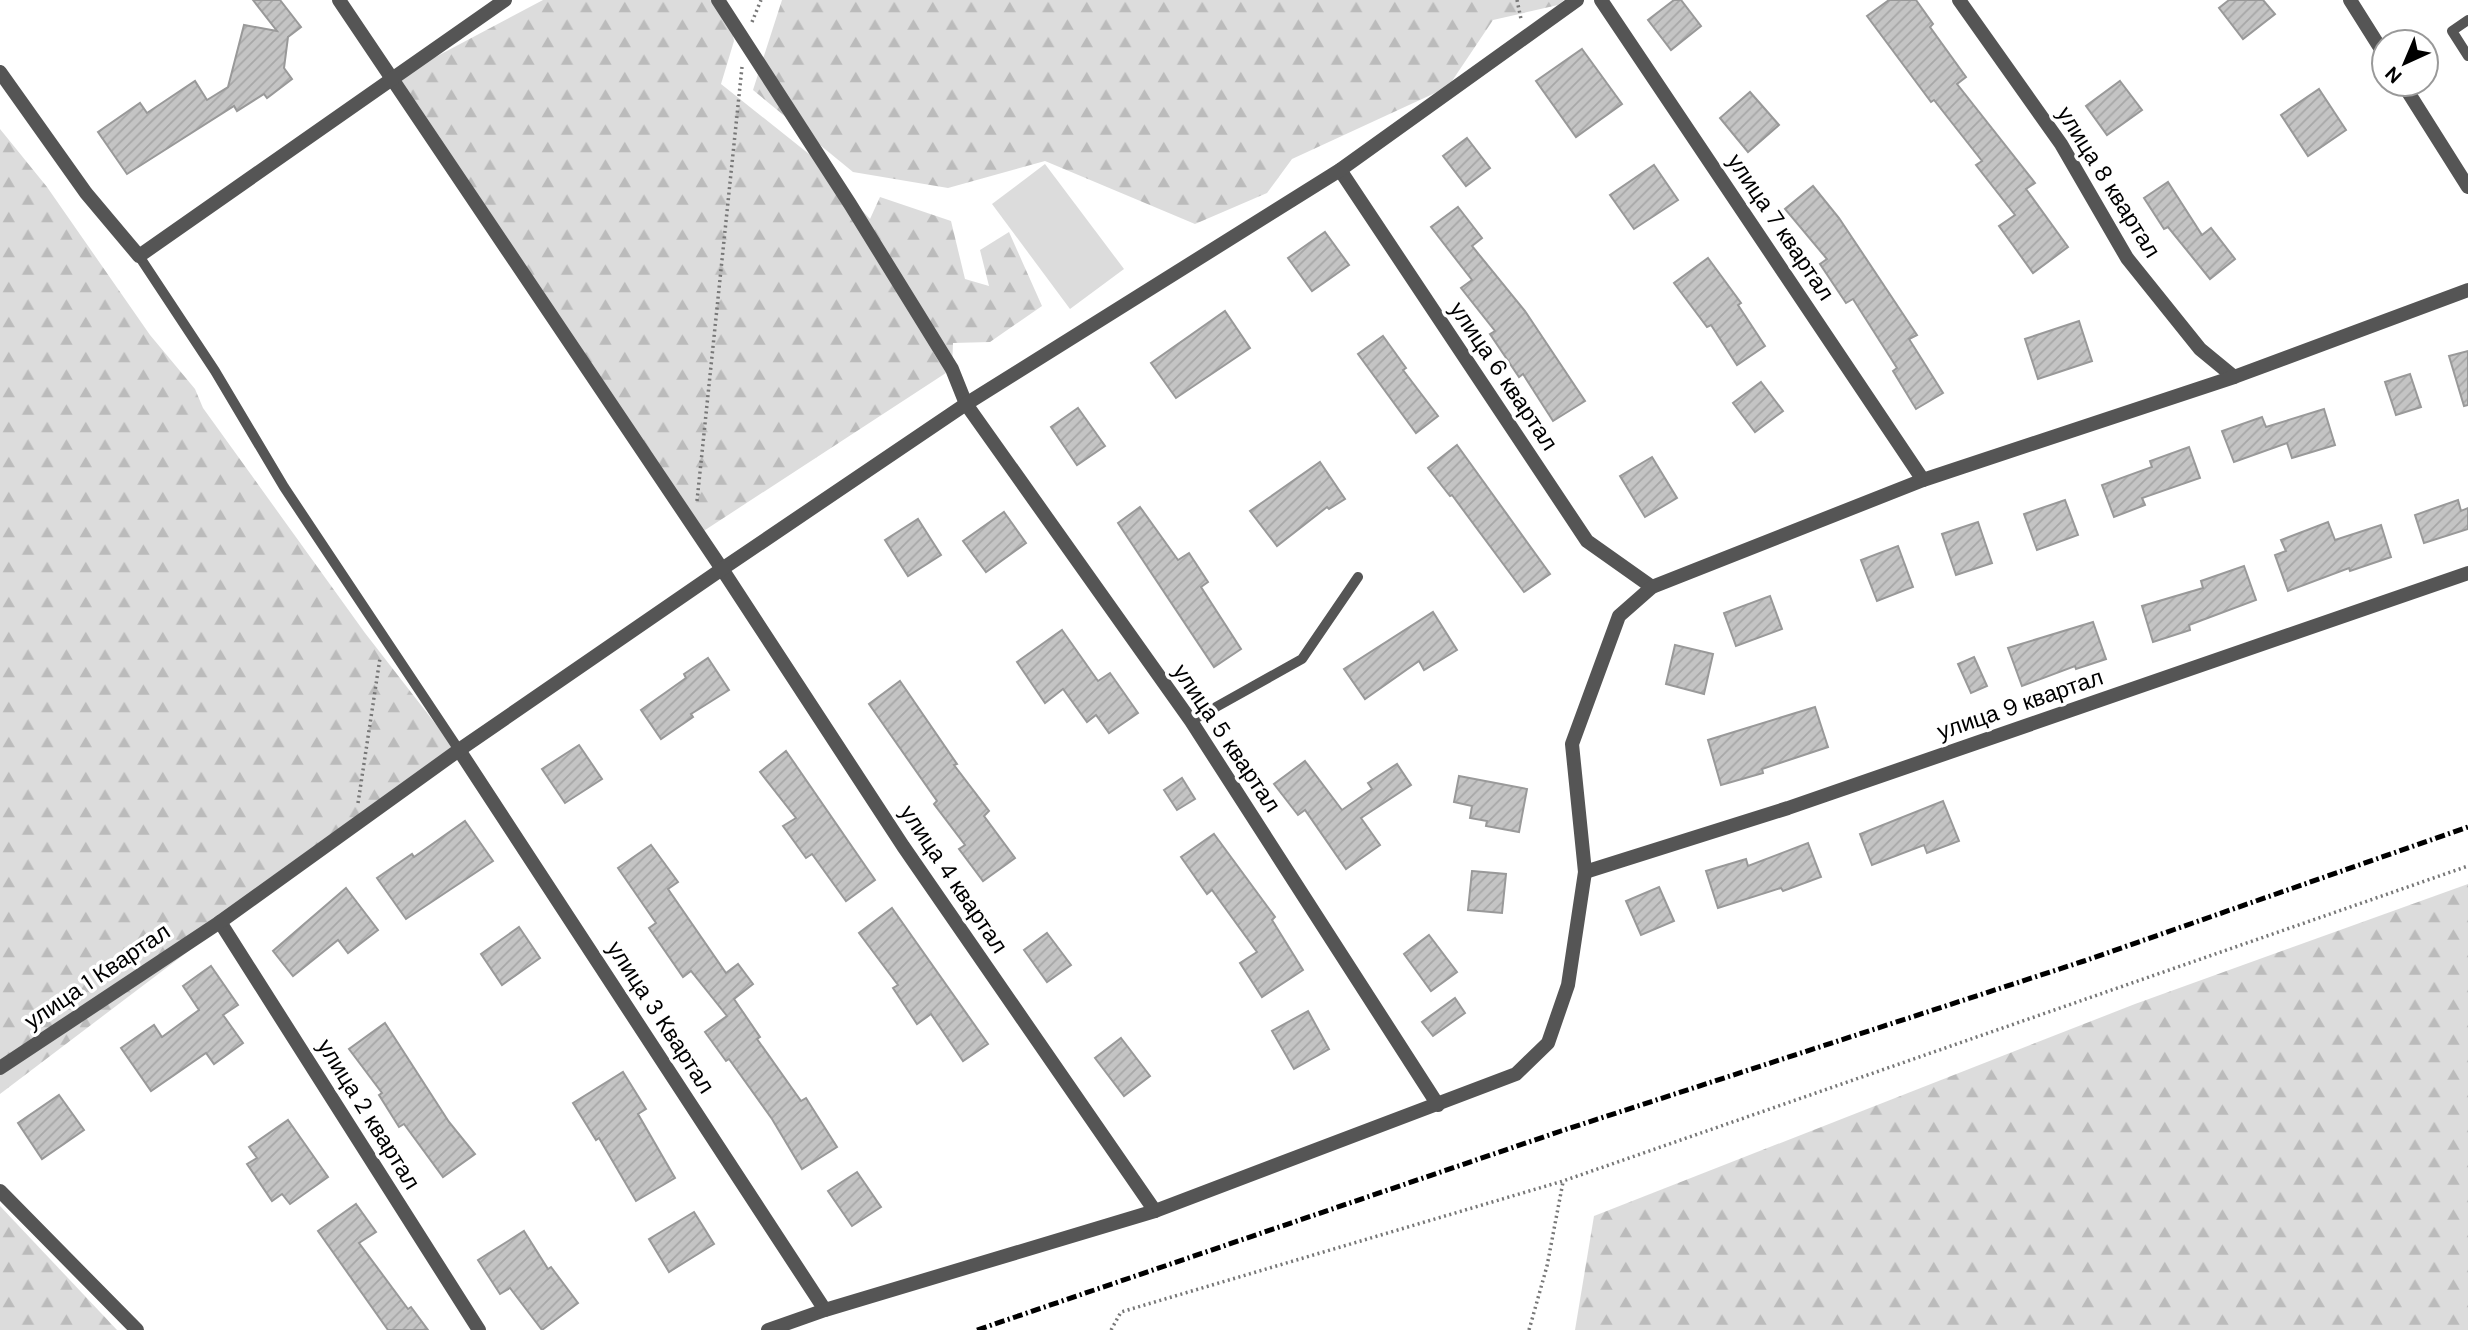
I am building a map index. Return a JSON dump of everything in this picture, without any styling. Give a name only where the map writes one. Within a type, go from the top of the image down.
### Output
[{"type":"street","name":"улица 4 квартал","points":[[339,0],[695,528],[903,846],[1155,1211]]},
{"type":"street","points":[[0,72],[86,193],[139,256],[505,0]]},
{"type":"street","name":"улица 5 квартал","points":[[718,0],[850,204],[952,369],[966,404],[1191,721],[1438,1105]]},
{"type":"street","name":"улица 1 Квартал","points":[[0,1069],[220,922],[459,750],[722,569],[966,404],[1340,170],[1577,0]]},
{"type":"street","name":"улица 7 квартал","points":[[1601,0],[1923,480]]},
{"type":"street","name":"улица 8 квартал","points":[[1959,0],[2061,144],[2127,258],[2200,349],[2234,377]]},
{"type":"street","points":[[2350,0],[2370,32]]},
{"type":"street","points":[[2412,98],[2468,187]]},
{"type":"street","name":"улица 6 квартал","points":[[1340,170],[1587,541],[1652,586]]},
{"type":"street","points":[[768,1330],[825,1310],[1155,1211],[1516,1073],[1548,1043],[1568,985],[1585,872],[1572,744],[1619,616],[1652,586],[1923,480],[2234,377],[2468,290]]},
{"type":"street","name":"улица 9 квартал","points":[[1585,872],[1788,808],[2468,573]]},
{"type":"street","name":"улица 3 Квартал","points":[[459,750],[825,1310]]},
{"type":"street","name":"улица 2 квартал","points":[[220,922],[479,1330]]},
{"type":"street","points":[[0,1191],[136,1330]]},
{"type":"lane","points":[[2468,20],[2452,32],[2468,56]]},
{"type":"lane","points":[[139,256],[215,371],[284,487],[459,750]]},
{"type":"lane","points":[[1191,721],[1302,659],[1359,577]]},
{"type":"path","points":[[695,528],[744,43],[761,0]]},
{"type":"path","points":[[355,826],[383,636]]},
{"type":"path","points":[[1111,1330],[1121,1312],[1563,1181],[2468,866]]},
{"type":"path","points":[[1529,1330],[1547,1266],[1563,1181]]},
{"type":"green space","points":[[543,0],[726,0],[734,41],[721,84],[814,158],[870,219],[880,197],[951,221],[965,279],[989,286],[980,250],[1009,232],[1042,306],[990,342],[953,343],[952,369],[699,534],[394,79]]},
{"type":"green space","points":[[782,0],[1564,0],[1558,5],[1493,20],[1448,87],[1292,159],[1267,193],[1195,224],[1045,161],[948,188],[853,172],[753,90]]},
{"type":"green space","points":[[0,129],[47,187],[150,335],[195,389],[203,408],[365,633],[455,749],[0,1094]]},
{"type":"green space","points":[[1045,164],[1124,269],[1070,309],[992,204]]},
{"type":"green space","points":[[2468,884],[2468,1330],[1575,1330],[1594,1216],[2135,1004]]},
{"type":"green space","points":[[0,1206],[117,1330],[0,1330]]},
{"type":"building","points":[[253,0],[280,0],[301,27],[288,37],[284,68],[292,79],[267,98],[264,94],[237,111],[234,106],[127,174],[98,132],[140,103],[147,113],[195,81],[207,100],[228,87],[244,25],[277,31]]},
{"type":"building","points":[[1674,0],[1681,0],[1701,26],[1671,50],[1648,20]]},
{"type":"building","points":[[1889,0],[1916,0],[1933,24],[1930,27],[1966,77],[1957,84],[2035,183],[2026,189],[2068,247],[2033,273],[1999,226],[2015,215],[1976,165],[1982,161],[1934,100],[1931,102],[1867,16]]},
{"type":"building","points":[[2229,0],[2263,0],[2275,14],[2243,39],[2219,8]]},
{"type":"building","points":[[1582,49],[1622,104],[1576,137],[1536,81]]},
{"type":"building","points":[[2120,81],[2142,110],[2107,135],[2086,106]]},
{"type":"building","points":[[2319,89],[2346,130],[2308,156],[2281,115]]},
{"type":"building","points":[[1750,92],[1779,125],[1748,152],[1720,118]]},
{"type":"building","points":[[1467,138],[1490,168],[1466,186],[1443,156]]},
{"type":"building","points":[[1654,165],[1678,200],[1634,229],[1610,195]]},
{"type":"building","points":[[2168,182],[2202,235],[2211,228],[2235,259],[2210,279],[2168,227],[2164,229],[2144,198]]},
{"type":"building","points":[[1813,186],[1839,218],[1917,335],[1909,339],[1943,393],[1916,409],[1893,371],[1897,368],[1853,299],[1846,303],[1820,264],[1827,259],[1785,209]]},
{"type":"building","points":[[1458,207],[1482,238],[1472,246],[1525,311],[1585,401],[1553,421],[1523,374],[1519,377],[1490,334],[1495,331],[1461,288],[1472,280],[1431,227]]},
{"type":"building","points":[[1325,232],[1349,265],[1312,291],[1288,258]]},
{"type":"building","points":[[1708,258],[1741,303],[1738,305],[1765,346],[1737,365],[1711,325],[1707,327],[1674,283]]},
{"type":"building","points":[[1225,311],[1250,348],[1176,398],[1151,363]]},
{"type":"building","points":[[2079,321],[2092,361],[2038,379],[2025,339]]},
{"type":"building","points":[[1383,336],[1406,368],[1403,370],[1438,416],[1416,433],[1358,354]]},
{"type":"building","points":[[2468,351],[2468,405],[2464,406],[2449,356]]},
{"type":"building","points":[[2410,374],[2421,407],[2396,415],[2385,382]]},
{"type":"building","points":[[1761,382],[1783,411],[1755,432],[1733,403]]},
{"type":"building","points":[[1078,408],[1105,446],[1077,465],[1051,427]]},
{"type":"building","points":[[2324,409],[2335,445],[2292,458],[2287,443],[2234,462],[2222,431],[2262,417],[2266,427]]},
{"type":"building","points":[[1457,445],[1550,574],[1524,592],[1452,495],[1450,496],[1428,468]]},
{"type":"building","points":[[2189,447],[2200,478],[2142,498],[2145,505],[2114,517],[2102,485],[2152,467],[2150,461]]},
{"type":"building","points":[[1652,457],[1677,498],[1645,517],[1620,476]]},
{"type":"building","points":[[1320,462],[1345,499],[1329,509],[1327,507],[1277,546],[1250,511]]},
{"type":"building","points":[[2065,500],[2078,535],[2037,550],[2024,514]]},
{"type":"building","points":[[2458,500],[2461,511],[2468,508],[2468,529],[2424,543],[2415,515]]},
{"type":"building","points":[[1140,507],[1178,560],[1189,553],[1208,582],[1201,587],[1241,649],[1214,667],[1118,523]]},
{"type":"building","points":[[1004,512],[1026,543],[986,572],[963,541]]},
{"type":"building","points":[[918,519],[941,555],[908,576],[885,540]]},
{"type":"building","points":[[1978,522],[1992,563],[1956,575],[1942,534]]},
{"type":"building","points":[[2328,522],[2335,540],[2381,525],[2391,557],[2350,571],[2349,568],[2288,591],[2275,555],[2286,551],[2281,540]]},
{"type":"building","points":[[1898,546],[1913,587],[1877,601],[1861,560]]},
{"type":"building","points":[[2244,566],[2256,600],[2189,625],[2190,630],[2153,642],[2142,606],[2203,588],[2201,581]]},
{"type":"building","points":[[1770,596],[1782,629],[1736,646],[1724,613]]},
{"type":"building","points":[[1433,612],[1457,650],[1424,670],[1419,661],[1365,699],[1344,669]]},
{"type":"building","points":[[2093,622],[2106,659],[2076,669],[2075,666],[2022,686],[2008,648]]},
{"type":"building","points":[[1062,630],[1098,681],[1110,673],[1138,713],[1109,733],[1096,715],[1087,722],[1063,689],[1045,703],[1017,662]]},
{"type":"building","points":[[1675,645],[1713,654],[1704,694],[1666,684]]},
{"type":"building","points":[[1974,657],[1987,686],[1971,693],[1958,664]]},
{"type":"building","points":[[708,658],[729,690],[691,714],[693,717],[661,739],[641,710],[686,678],[684,674]]},
{"type":"building","points":[[900,681],[957,764],[954,765],[989,811],[984,816],[1015,858],[983,881],[959,849],[965,845],[934,804],[937,801],[869,704]]},
{"type":"building","points":[[1815,707],[1828,747],[1762,769],[1763,773],[1721,785],[1708,740]]},
{"type":"building","points":[[579,745],[602,779],[565,803],[542,769]]},
{"type":"building","points":[[786,751],[875,880],[846,901],[812,854],[806,858],[783,826],[796,818],[760,772]]},
{"type":"building","points":[[1305,761],[1342,810],[1372,789],[1368,783],[1397,764],[1411,785],[1361,818],[1380,845],[1346,869],[1305,810],[1298,815],[1274,784]]},
{"type":"building","points":[[1459,776],[1527,789],[1519,832],[1486,826],[1487,821],[1470,818],[1472,806],[1454,802]]},
{"type":"building","points":[[1182,778],[1195,799],[1177,810],[1164,790]]},
{"type":"building","points":[[1943,801],[1959,841],[1927,853],[1924,845],[1872,865],[1860,834]]},
{"type":"building","points":[[465,821],[493,861],[406,919],[377,878],[412,854],[414,857]]},
{"type":"building","points":[[1214,834],[1275,917],[1272,920],[1303,970],[1262,997],[1240,963],[1257,952],[1212,890],[1207,894],[1181,857]]},
{"type":"building","points":[[1808,843],[1821,877],[1783,891],[1781,888],[1718,908],[1706,871],[1746,859],[1748,866]]},
{"type":"building","points":[[651,845],[678,882],[668,889],[726,973],[738,964],[753,984],[734,999],[760,1037],[757,1039],[801,1101],[806,1098],[837,1147],[802,1169],[772,1119],[729,1059],[726,1061],[705,1032],[727,1016],[691,971],[683,977],[649,928],[656,923],[618,868]]},
{"type":"building","points":[[1472,871],[1506,874],[1502,913],[1468,910]]},
{"type":"building","points":[[1659,887],[1674,921],[1641,935],[1626,901]]},
{"type":"building","points":[[346,888],[378,930],[348,953],[338,940],[293,976],[273,951]]},
{"type":"building","points":[[892,908],[988,1044],[963,1061],[931,1014],[917,1024],[893,988],[898,985],[859,933]]},
{"type":"building","points":[[519,927],[540,958],[502,985],[481,954]]},
{"type":"building","points":[[1047,933],[1071,965],[1047,982],[1024,950]]},
{"type":"building","points":[[1429,935],[1457,972],[1431,991],[1404,954]]},
{"type":"building","points":[[211,966],[238,1005],[223,1015],[243,1043],[214,1064],[206,1053],[151,1091],[121,1048],[154,1025],[162,1037],[199,1010],[183,986]]},
{"type":"building","points":[[1455,998],[1465,1013],[1433,1036],[1422,1022]]},
{"type":"building","points":[[1308,1011],[1329,1049],[1294,1069],[1272,1031]]},
{"type":"building","points":[[385,1023],[449,1122],[475,1154],[443,1177],[404,1124],[399,1127],[379,1095],[382,1093],[349,1049]]},
{"type":"building","points":[[1121,1038],[1150,1076],[1124,1096],[1095,1058]]},
{"type":"building","points":[[623,1072],[646,1109],[638,1114],[675,1178],[636,1201],[599,1138],[596,1140],[573,1103]]},
{"type":"building","points":[[59,1095],[84,1130],[42,1159],[18,1123]]},
{"type":"building","points":[[288,1120],[328,1177],[290,1204],[282,1194],[272,1201],[247,1164],[257,1158],[249,1147]]},
{"type":"building","points":[[857,1172],[881,1207],[852,1226],[828,1191]]},
{"type":"building","points":[[356,1204],[376,1232],[359,1243],[408,1309],[411,1307],[428,1330],[388,1330],[318,1231]]},
{"type":"building","points":[[694,1212],[714,1244],[669,1272],[649,1239]]},
{"type":"building","points":[[524,1231],[548,1269],[551,1267],[578,1303],[542,1330],[510,1288],[500,1294],[478,1260]]},
{"type":"railway","points":[[977,1330],[1561,1131],[2084,961],[2468,827]]}]
